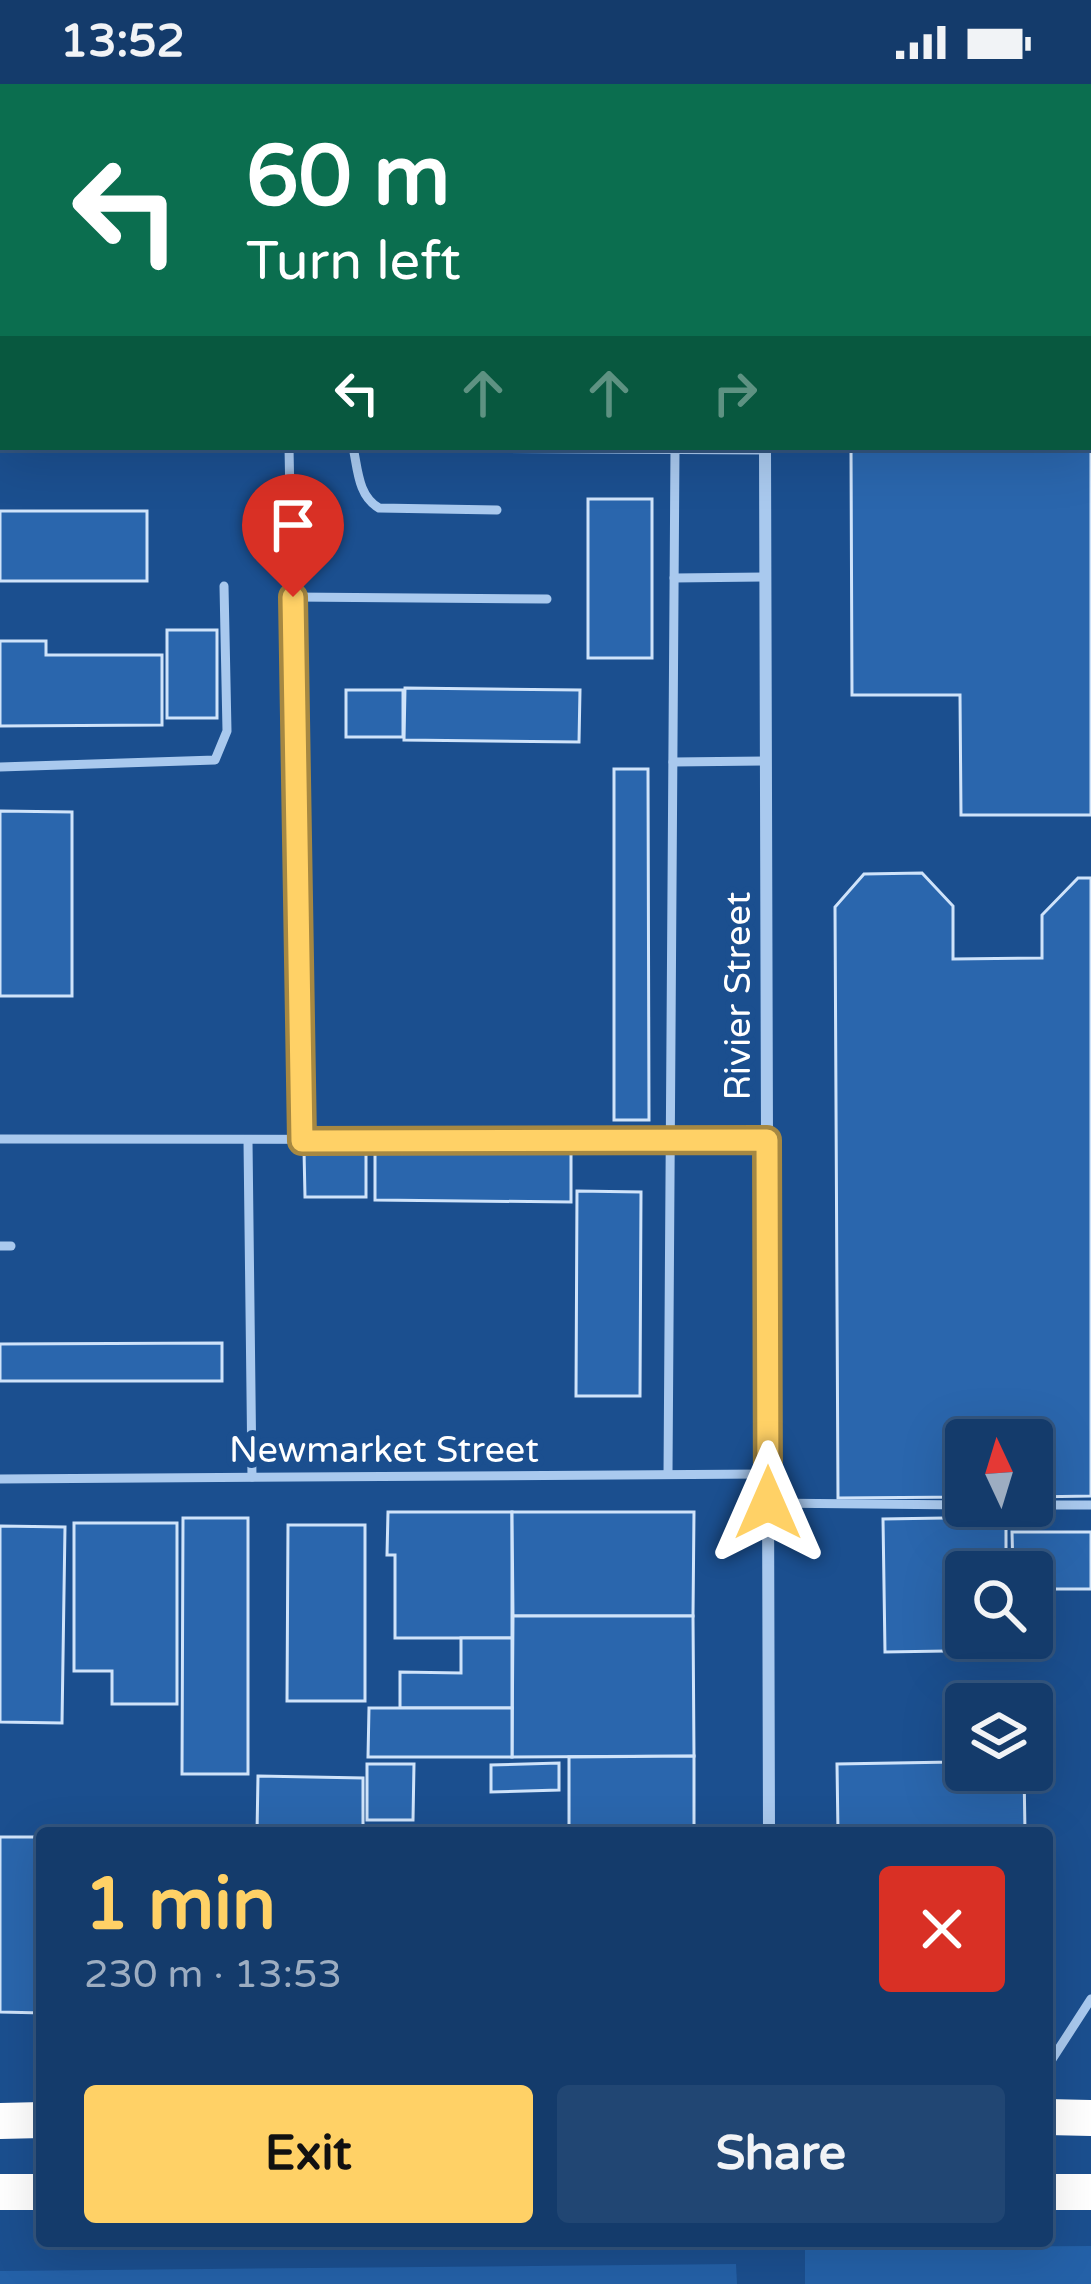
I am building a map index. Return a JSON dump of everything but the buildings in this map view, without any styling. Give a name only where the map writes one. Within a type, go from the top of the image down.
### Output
[{"type":"highway","points":[[1053,2117],[1091,2118]]},
{"type":"highway","points":[[0,2121],[36,2120]]},
{"type":"highway","points":[[0,2192],[36,2192]]},
{"type":"highway","points":[[1053,2192],[1091,2192]]},
{"type":"street","name":"Rivier Street","points":[[765,450],[770,1827]]},
{"type":"lane","points":[[289,450],[302,1141]]},
{"type":"lane","points":[[354,450],[361,486],[379,508],[497,510]]},
{"type":"lane","points":[[668,1474],[675,450]]},
{"type":"lane","points":[[674,578],[765,577]]},
{"type":"lane","points":[[0,767],[215,760],[227,731],[224,586]]},
{"type":"lane","points":[[293,597],[547,599]]},
{"type":"lane","points":[[673,762],[766,761]]},
{"type":"lane","points":[[0,1138],[767,1140]]},
{"type":"lane","points":[[248,1141],[252,1477]]},
{"type":"lane","name":"Newmarket Street","points":[[0,1479],[768,1474]]},
{"type":"lane","points":[[768,1503],[945,1505]]},
{"type":"lane","points":[[1053,1505],[1091,1504]]},
{"type":"lane","points":[[1053,2058],[1091,1999]]},
{"type":"shaded area","points":[[1091,2246],[1091,2284],[805,2284],[805,2248]]},
{"type":"shaded area","points":[[736,2264],[737,2284],[0,2284],[0,2271]]},
{"type":"route","points":[[293,597],[302,1141],[767,1140],[768,1503]]}]
